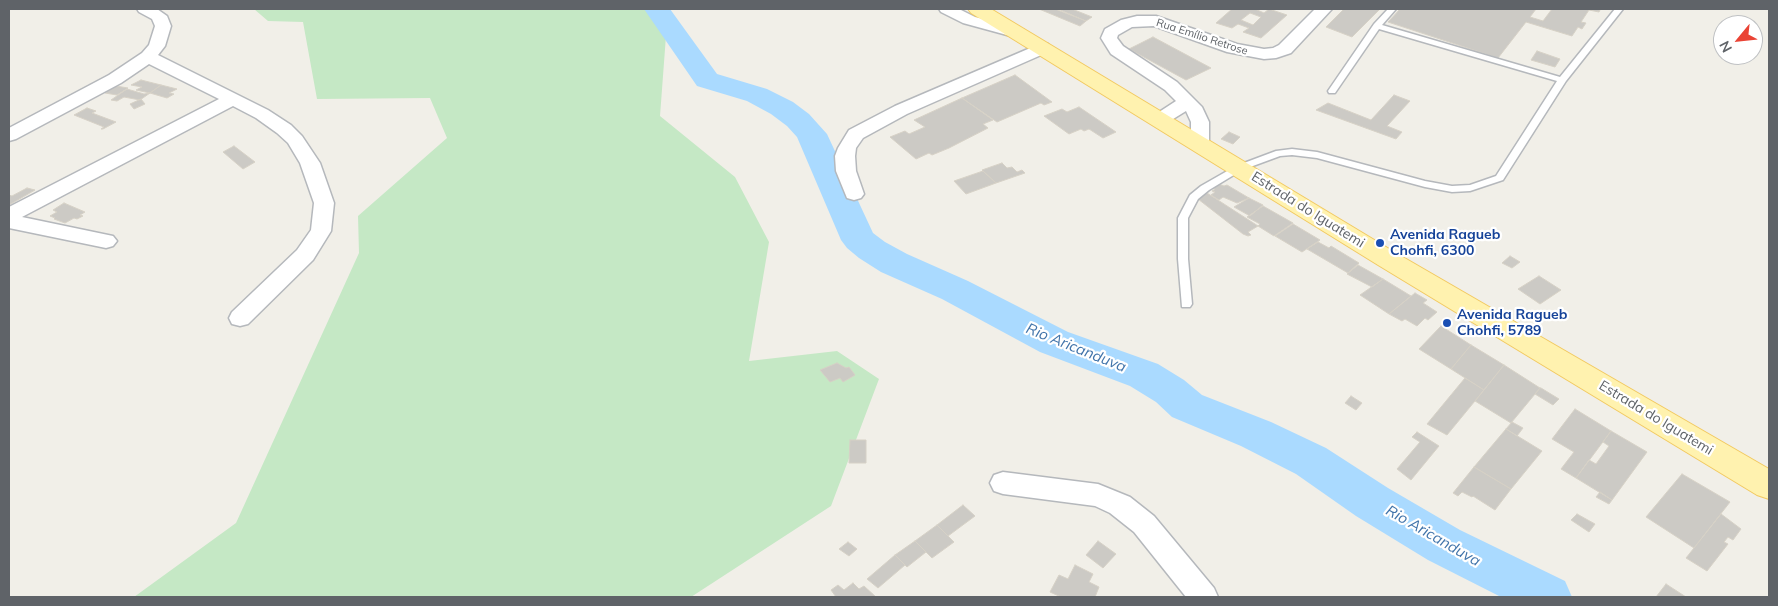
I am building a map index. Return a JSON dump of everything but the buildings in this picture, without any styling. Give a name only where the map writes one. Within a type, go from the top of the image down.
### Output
[{"type":"main road","name":"Estrada do Iguatemi","points":[[978,9],[1395,263],[1769,485]]},
{"type":"street","points":[[9,135],[108,83],[148,58],[162,36],[163,26],[158,16],[145,9]]},
{"type":"street","points":[[947,9],[968,20],[1018,33]]},
{"type":"street","name":"Rua Emílio Retrose","points":[[1200,145],[1200,122],[1196,111],[1171,86],[1117,50],[1109,38],[1111,32],[1137,20],[1156,21],[1233,48],[1264,54],[1276,53],[1285,49],[1324,9]]},
{"type":"street","points":[[854,194],[846,171],[845,156],[847,148],[856,134],[901,110],[1042,48]]},
{"type":"street","points":[[148,58],[262,114],[284,129],[295,140],[310,163],[324,203],[321,231],[305,255],[240,318]]},
{"type":"street","points":[[9,215],[233,99]]},
{"type":"street","points":[[1160,120],[1182,106],[1186,99]]},
{"type":"street","points":[[9,221],[106,241]]},
{"type":"street","points":[[1003,483],[1098,495],[1120,505],[1144,524],[1204,597]]},
{"type":"lane","points":[[1332,91],[1377,26],[1392,9]]},
{"type":"lane","points":[[1186,304],[1183,218],[1194,197],[1240,168],[1279,153],[1292,152],[1317,155],[1425,184],[1452,189],[1470,188],[1500,178],[1562,80],[1619,9]]},
{"type":"lane","points":[[1377,26],[1562,80]]},
{"type":"green space","points":[[254,9],[668,9],[660,116],[735,177],[769,242],[749,361],[837,351],[879,379],[831,506],[691,597],[134,597],[236,523],[359,253],[358,216],[447,138],[430,98],[317,99],[303,22],[268,21]]},
{"type":"waterway","name":"Rio Aricanduva","points":[[657,9],[707,80],[757,95],[782,108],[798,120],[811,134],[859,240],[872,250],[894,263],[955,290],[1054,342],[1144,375],[1170,391],[1187,406],[1256,434],[1311,461],[1372,502],[1444,545],[1548,597]]},
{"type":"place","name":"Avenida Ragueb Chohfi, 6300","points":[[1380,243]]},
{"type":"place","name":"Avenida Ragueb Chohfi, 5789","points":[[1447,323]]}]
